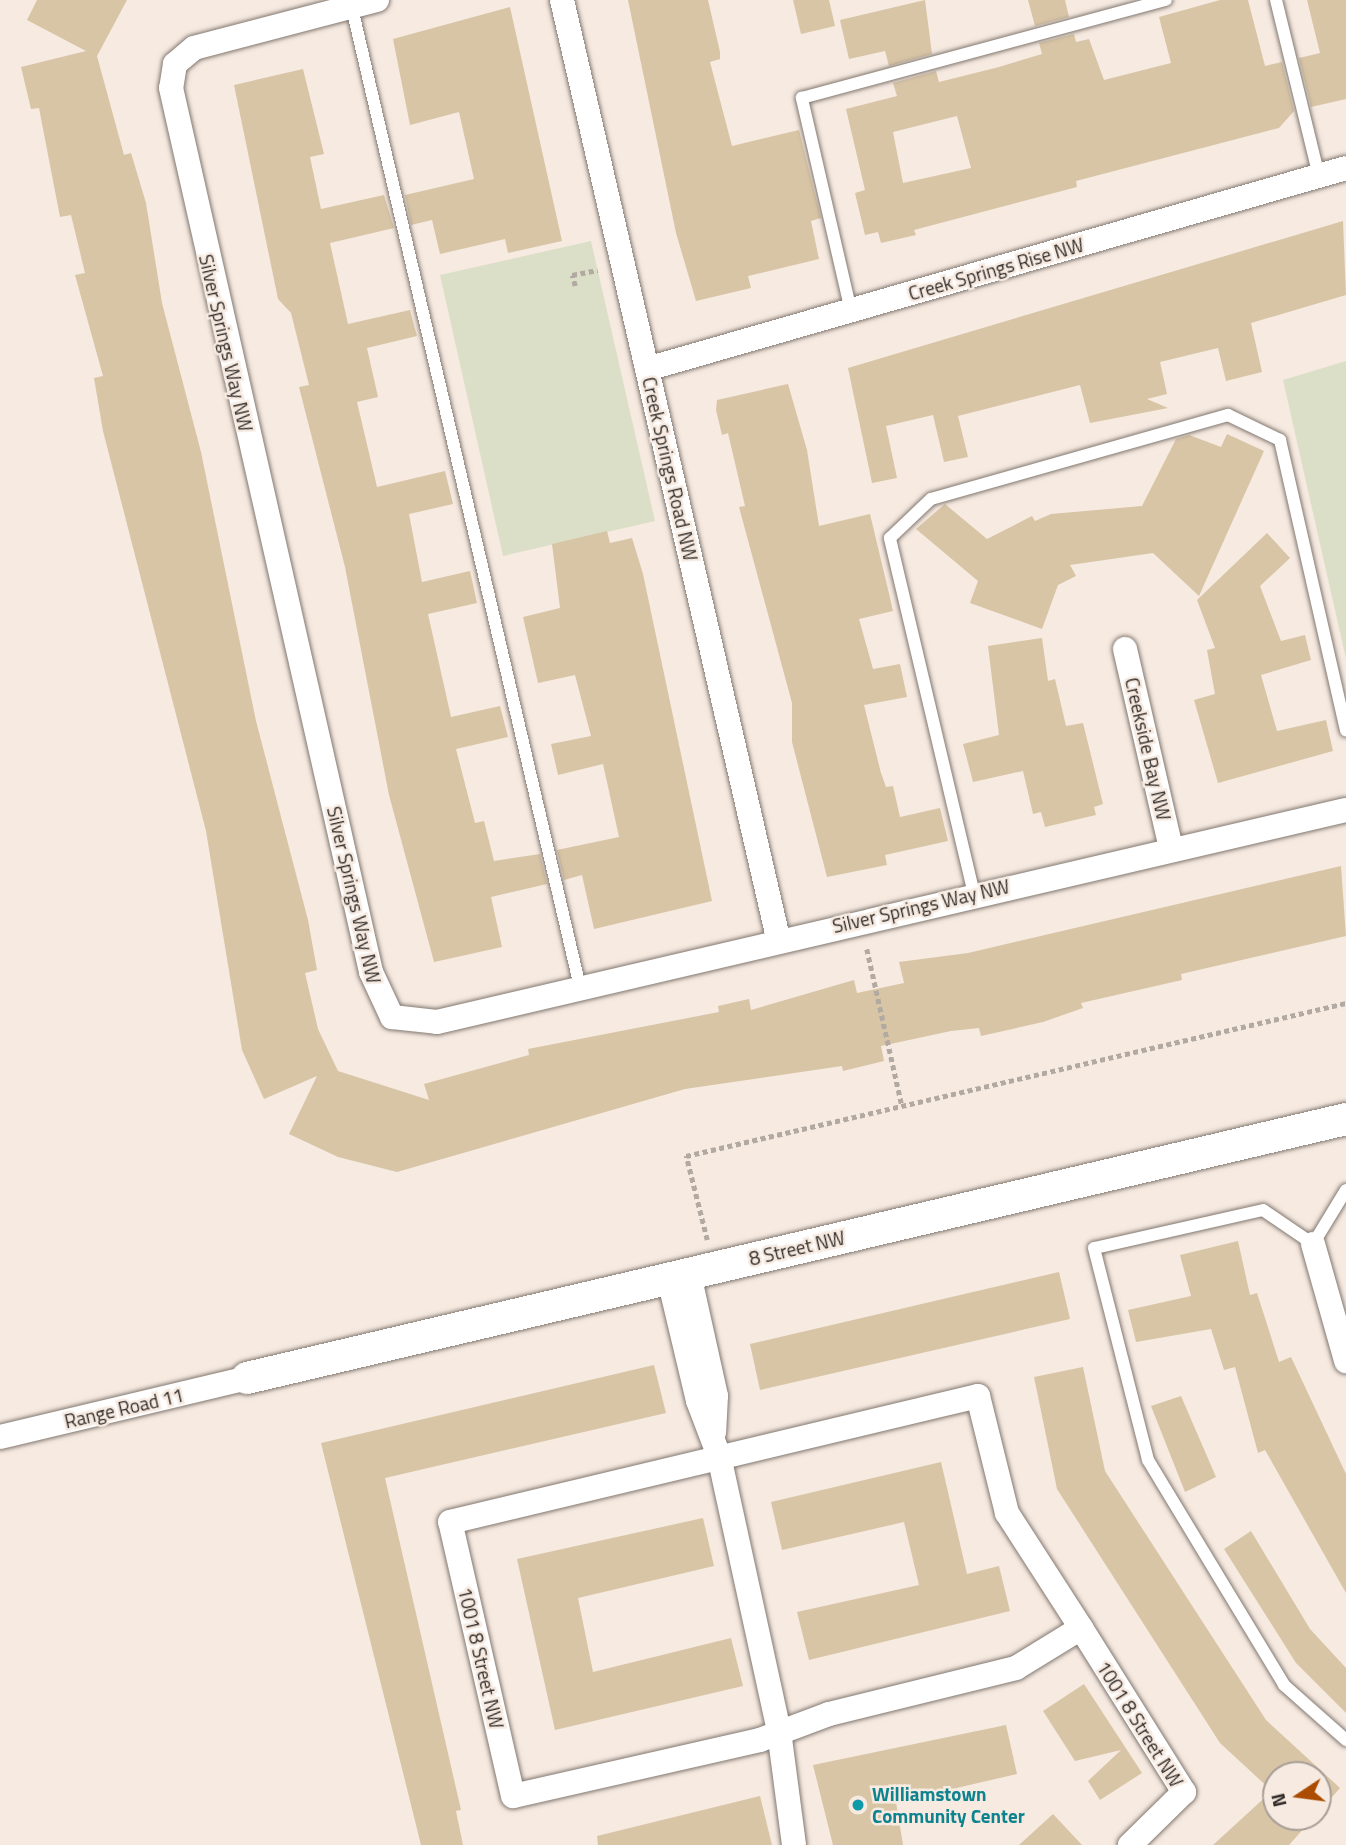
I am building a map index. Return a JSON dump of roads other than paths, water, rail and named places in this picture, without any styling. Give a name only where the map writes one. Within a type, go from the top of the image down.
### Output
[{"type":"street","name":"Silver Springs Way NW","points":[[377,0],[194,48],[175,64],[171,88],[371,972],[392,1017],[408,1022],[437,1021],[778,938],[1346,810]]},
{"type":"street","name":"Creek Springs Road NW","points":[[562,0],[778,938]]},
{"type":"street","name":"Creek Springs Rise NW","points":[[647,369],[1346,168]]},
{"type":"street","name":"Creekside Bay NW","points":[[1125,649],[1171,849]]},
{"type":"street","name":"8 Street NW","points":[[247,1378],[1346,1119]]},
{"type":"street","points":[[1313,1244],[1346,1361]]},
{"type":"street","points":[[691,1274],[716,1396],[716,1444],[779,1731],[794,1845]]},
{"type":"street","name":"Range Road 11","points":[[0,1437],[247,1378]]},
{"type":"street","name":"1001 8 Street NW","points":[[1080,1628],[1016,1668],[779,1731],[513,1796],[450,1522],[716,1444],[978,1396],[1007,1513],[1080,1628],[1184,1792],[1130,1845]]},
{"type":"lane","points":[[852,310],[802,98],[1166,0]]},
{"type":"lane","points":[[1276,0],[1319,176]]},
{"type":"lane","points":[[352,8],[580,987]]},
{"type":"lane","points":[[974,894],[890,538],[931,499],[1228,415],[1280,440],[1346,731]]},
{"type":"lane","points":[[1346,1190],[1313,1244],[1263,1210],[1094,1248],[1148,1460],[1284,1685],[1346,1740]]},
{"type":"place","name":"Williamstown Community Center","points":[[858,1805]]}]
